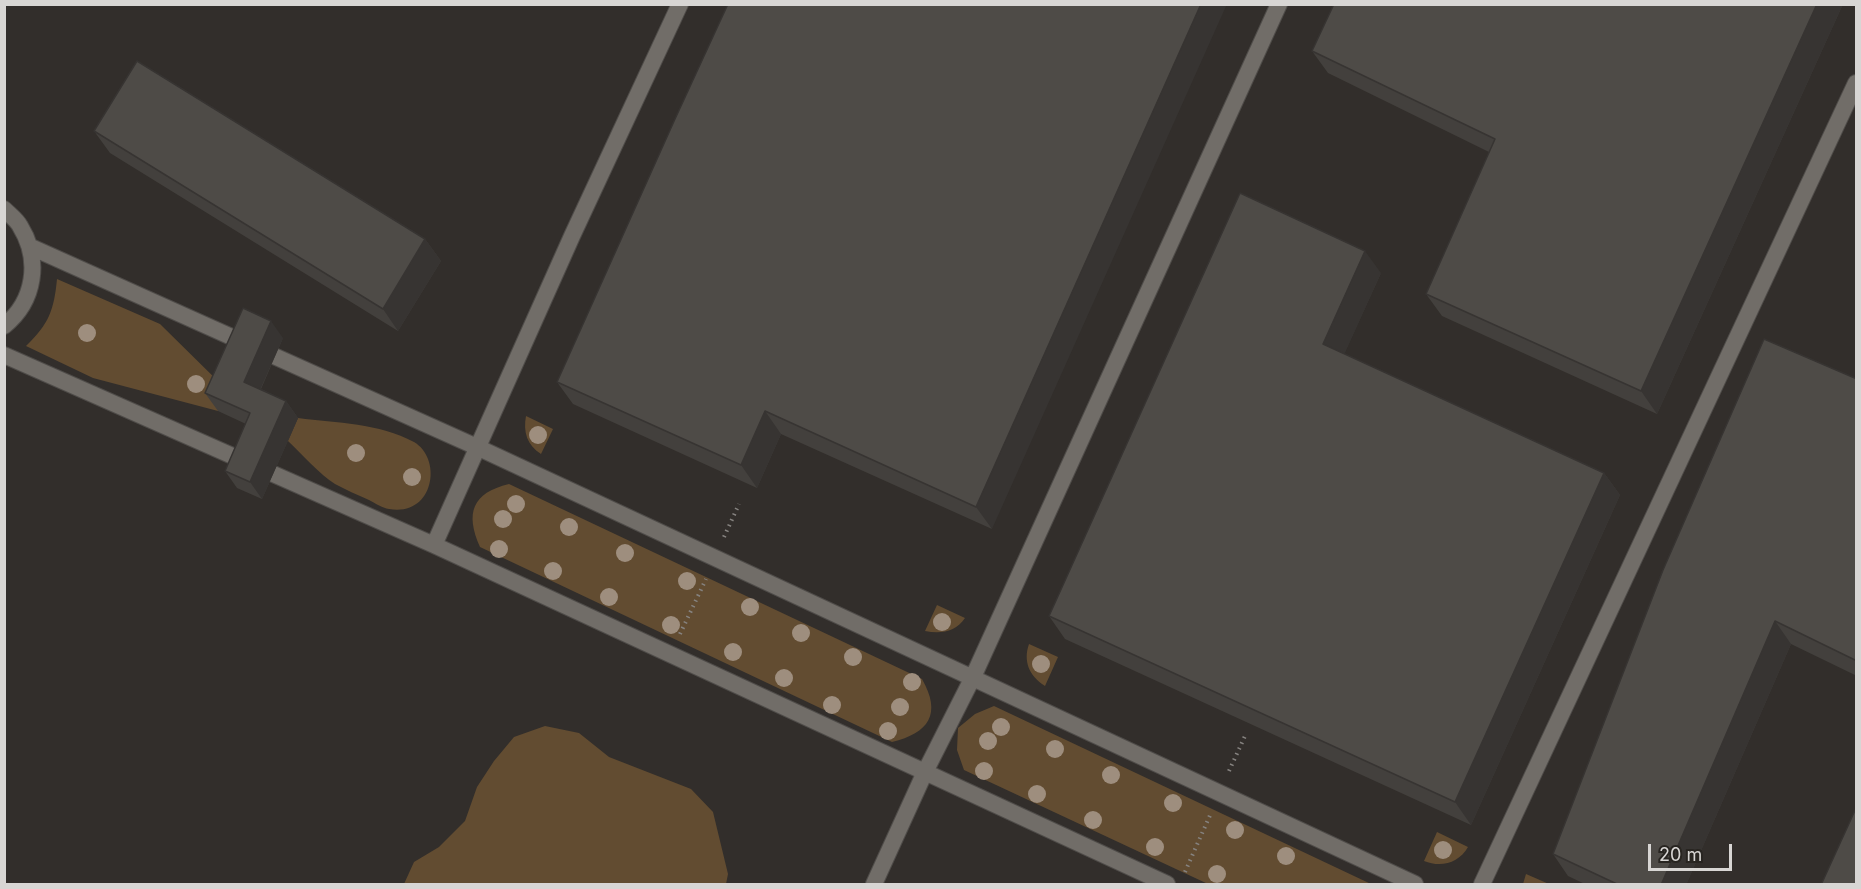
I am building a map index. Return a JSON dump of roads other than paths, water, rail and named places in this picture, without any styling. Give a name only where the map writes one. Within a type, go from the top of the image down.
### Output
[{"type":"lane","points":[[434,545],[572,236],[680,4]]},
{"type":"lane","points":[[874,885],[925,772],[973,677],[1279,4]]},
{"type":"lane","points":[[1482,885],[1857,83]]},
{"type":"lane","points":[[4,209],[20,225],[31,247],[34,273],[28,297],[15,318],[4,326]]},
{"type":"lane","points":[[31,247],[479,448],[1415,885]]},
{"type":"lane","points":[[4,355],[434,545],[1167,885]]}]
